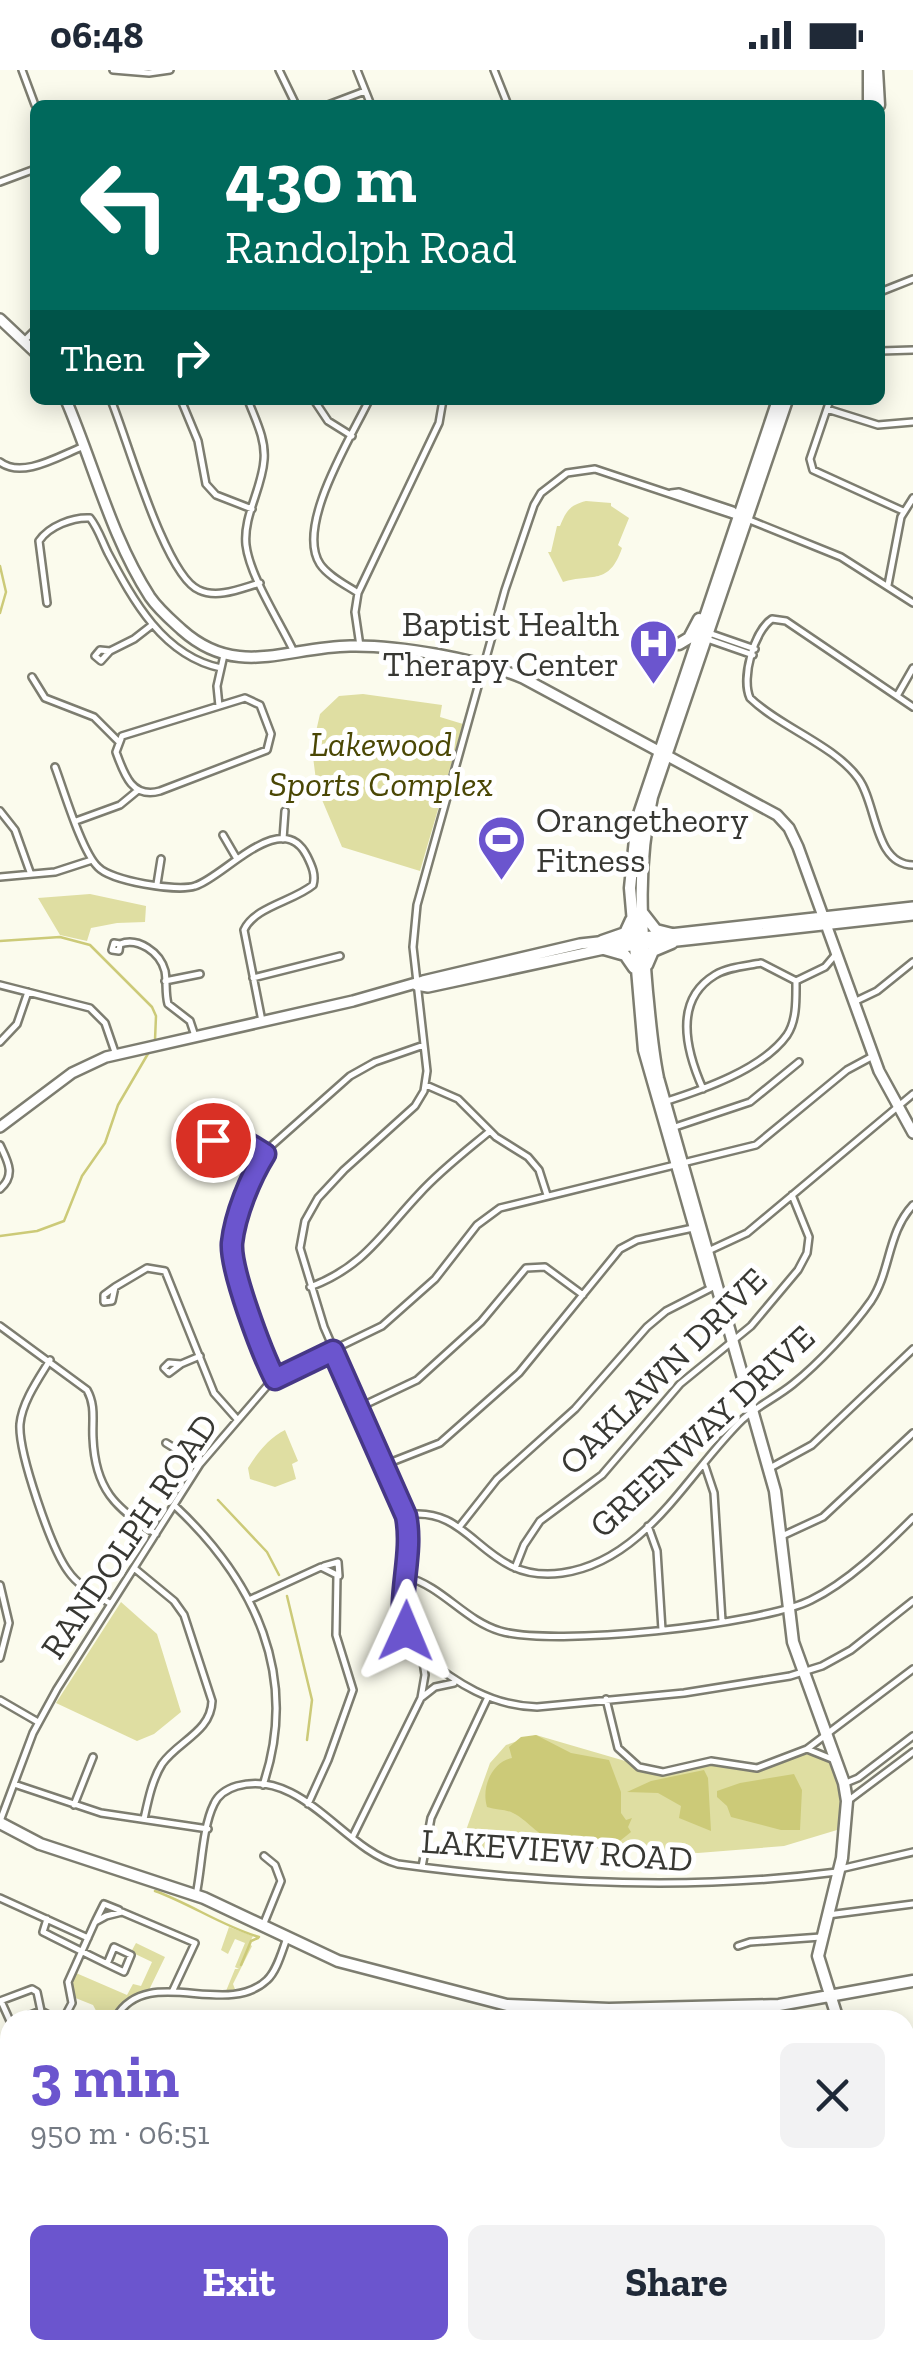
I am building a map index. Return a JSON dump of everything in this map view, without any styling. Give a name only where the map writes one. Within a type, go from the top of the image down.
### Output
[{"type":"main road","points":[[869,70],[869,100]]},
{"type":"main road","points":[[878,70],[880,100]]},
{"type":"main road","points":[[777,405],[664,753],[641,850],[637,908],[661,1103],[769,1468],[782,1536],[788,1609],[804,1672],[844,1783],[840,1870],[821,1937],[818,1964],[835,2010]]},
{"type":"main road","points":[[704,635],[711,602],[785,405]]},
{"type":"main road","points":[[679,644],[690,638],[711,602]]},
{"type":"main road","points":[[637,908],[650,926],[672,938],[653,951],[642,973]]},
{"type":"main road","points":[[602,945],[626,932],[637,908]]},
{"type":"main road","points":[[602,945],[625,954],[642,973]]},
{"type":"main road","points":[[705,1252],[724,1317]]},
{"type":"main road","points":[[0,1822],[6,1832],[196,1895],[346,1964],[514,2006],[779,2005],[913,1980]]},
{"type":"street","points":[[22,70],[33,100]]},
{"type":"street","points":[[113,70],[170,70]]},
{"type":"street","points":[[278,70],[293,100]]},
{"type":"street","points":[[357,70],[368,100]]},
{"type":"street","points":[[494,70],[506,100]]},
{"type":"street","points":[[341,100],[365,91]]},
{"type":"street","points":[[0,182],[30,170]]},
{"type":"street","points":[[885,290],[913,279]]},
{"type":"street","points":[[0,319],[30,347]]},
{"type":"street","points":[[24,340],[30,335]]},
{"type":"street","points":[[885,351],[913,350]]},
{"type":"street","points":[[68,405],[132,564],[160,611],[196,642],[224,655],[254,658],[360,646],[485,666],[522,678],[765,806],[783,820],[794,836],[873,1056],[896,1107],[913,1133]]},
{"type":"street","points":[[113,405],[149,509],[184,579],[211,594],[260,583]]},
{"type":"street","points":[[183,405],[196,434],[206,484],[216,495],[252,509]]},
{"type":"street","points":[[250,405],[264,449],[264,464],[246,543],[260,583],[294,652]]},
{"type":"street","points":[[317,405],[328,421],[352,436]]},
{"type":"street","points":[[358,592],[322,566],[315,547],[319,507],[367,405]]},
{"type":"street","points":[[360,646],[358,592],[442,417],[443,405]]},
{"type":"street","points":[[828,405],[810,460],[812,470],[903,511]]},
{"type":"street","points":[[827,410],[878,425],[913,422]]},
{"type":"street","points":[[0,462],[9,468],[24,469],[85,446]]},
{"type":"street","points":[[913,604],[841,557],[743,518],[677,498],[671,492],[595,468],[576,470],[551,483],[538,498],[528,521],[417,905],[413,938],[426,1085],[415,1106],[344,1170],[308,1215],[300,1248],[333,1351],[406,1516],[410,1544],[403,1621],[422,1655],[457,1682],[488,1697],[537,1707],[684,1694],[804,1672],[851,1650],[913,1601]]},
{"type":"street","points":[[888,586],[903,511],[913,498]]},
{"type":"street","points":[[47,603],[38,546],[42,535],[51,528],[90,518],[134,602],[152,625],[192,659],[221,668]]},
{"type":"street","points":[[120,570],[132,564]]},
{"type":"street","points":[[913,707],[780,619],[766,623],[746,679],[750,698],[851,769],[866,790],[888,854],[897,863],[913,865]]},
{"type":"street","points":[[110,651],[152,625]]},
{"type":"street","points":[[704,635],[754,652]]},
{"type":"street","points":[[219,706],[217,686],[224,655]]},
{"type":"street","points":[[897,696],[913,668]]},
{"type":"street","points":[[32,677],[45,698],[94,717],[118,741]]},
{"type":"street","points":[[76,821],[120,804],[137,791],[160,792],[268,750],[271,734],[258,703],[246,698],[128,733],[118,741],[116,755],[137,791]]},
{"type":"street","points":[[56,767],[92,860],[111,876],[182,888],[196,886],[264,844],[283,838]]},
{"type":"street","points":[[0,811],[15,830],[30,872]]},
{"type":"street","points":[[283,838],[285,811]]},
{"type":"street","points":[[223,835],[237,859]]},
{"type":"street","points":[[262,1022],[244,935],[248,922],[295,898],[315,881],[304,852],[283,838]]},
{"type":"street","points":[[157,884],[162,859]]},
{"type":"street","points":[[0,877],[55,872],[92,860]]},
{"type":"street","points":[[0,1127],[72,1073],[116,1055],[531,954],[913,911]]},
{"type":"street","points":[[120,944],[132,940],[143,945],[163,966],[168,1004],[190,1021],[195,1036]]},
{"type":"street","points":[[796,982],[825,968],[836,954]]},
{"type":"street","points":[[253,978],[340,956]]},
{"type":"street","points":[[854,1002],[885,985],[913,962]]},
{"type":"street","points":[[703,1089],[688,1055],[687,1012],[698,990],[720,972],[761,963],[796,982]]},
{"type":"street","points":[[166,981],[200,974]]},
{"type":"street","points":[[661,1103],[735,1076],[786,1036],[792,1022],[796,982]]},
{"type":"street","points":[[0,985],[96,1011],[105,1023],[116,1055]]},
{"type":"street","points":[[0,1042],[17,1024],[28,992]]},
{"type":"street","points":[[275,1379],[232,1254],[236,1226],[265,1154],[350,1076],[375,1062],[424,1045]]},
{"type":"street","name":"RANDOLPH ROAD","points":[[0,1822],[38,1722],[111,1604],[200,1464],[275,1379],[368,1336],[434,1280],[487,1216],[510,1204],[756,1145],[847,1070],[873,1056]]},
{"type":"street","points":[[668,1129],[750,1102],[799,1062]]},
{"type":"street","points":[[426,1085],[458,1099],[490,1131],[531,1160],[547,1195]]},
{"type":"street","points":[[705,1252],[747,1233],[913,1094]]},
{"type":"street","points":[[310,1288],[370,1252],[423,1189],[490,1131]]},
{"type":"street","points":[[222,1136],[240,1140],[265,1154]]},
{"type":"street","points":[[0,1145],[10,1171],[0,1189]]},
{"type":"street","name":"OAKLAWN DRIVE","points":[[514,1569],[540,1521],[602,1475],[680,1384],[758,1319],[807,1254],[807,1227],[792,1195]]},
{"type":"street","name":"GREENWAY DRIVE","points":[[514,1569],[543,1574],[583,1568],[613,1554],[648,1526],[752,1412],[799,1379],[871,1301],[895,1232],[913,1205]]},
{"type":"street","points":[[384,1465],[445,1440],[529,1363],[614,1254],[626,1245],[697,1227]]},
{"type":"street","points":[[358,1408],[404,1390],[417,1380],[480,1322],[526,1268],[545,1266],[583,1295]]},
{"type":"street","points":[[116,1288],[146,1268],[165,1271],[218,1399],[237,1419]]},
{"type":"street","points":[[459,1528],[496,1479],[575,1409],[647,1326],[713,1287]]},
{"type":"street","points":[[0,1326],[85,1388],[92,1400],[94,1449],[107,1495],[124,1513],[156,1534]]},
{"type":"street","points":[[769,1468],[812,1445],[913,1350]]},
{"type":"street","points":[[181,1364],[200,1356]]},
{"type":"street","points":[[50,1360],[24,1409],[21,1434],[41,1510],[61,1560],[76,1580],[111,1604]]},
{"type":"street","points":[[782,1536],[823,1517],[913,1433]]},
{"type":"street","points":[[166,1443],[200,1464]]},
{"type":"street","points":[[704,1465],[714,1493],[722,1621]]},
{"type":"street","points":[[174,1505],[251,1598],[276,1683],[276,1745],[264,1784],[241,1785],[222,1794],[214,1805],[196,1895]]},
{"type":"street","points":[[406,1516],[433,1515],[459,1528],[514,1569]]},
{"type":"street","points":[[407,1577],[440,1593],[480,1622],[511,1634],[662,1630],[788,1609],[825,1593],[913,1518]]},
{"type":"street","points":[[648,1526],[657,1551],[662,1630]]},
{"type":"street","points":[[251,1598],[321,1567],[334,1573],[338,1582],[336,1635],[353,1690],[308,1804]]},
{"type":"street","points":[[134,1568],[174,1601],[184,1615],[212,1701],[212,1712],[204,1725],[159,1769],[144,1819]]},
{"type":"street","points":[[0,1585],[9,1623],[0,1658]]},
{"type":"street","points":[[353,1836],[422,1698],[422,1655]]},
{"type":"street","points":[[606,1699],[618,1748],[632,1763],[650,1771],[666,1772],[711,1761],[757,1768],[807,1749],[913,1669]]},
{"type":"street","points":[[422,1698],[435,1687],[457,1682]]},
{"type":"street","points":[[422,1867],[431,1818],[488,1697]]},
{"type":"street","points":[[0,1700],[38,1722]]},
{"type":"street","points":[[844,1783],[858,1778],[913,1736]]},
{"type":"street","points":[[807,1749],[837,1762]]},
{"type":"street","points":[[846,1801],[858,1796],[913,1752]]},
{"type":"street","points":[[74,1805],[93,1758]]},
{"type":"street","points":[[14,1784],[101,1814],[208,1829]]},
{"type":"street","name":"LAKEVIEW ROAD","points":[[264,1784],[308,1804],[385,1860],[422,1867],[557,1880],[684,1885],[840,1870],[913,1852]]},
{"type":"street","points":[[263,1926],[281,1884],[278,1869],[264,1856]]},
{"type":"street","points":[[0,1898],[88,1938]]},
{"type":"street","points":[[67,2010],[72,2003],[67,1984],[104,1904],[195,1943],[173,1990]]},
{"type":"street","points":[[828,1915],[913,1904]]},
{"type":"street","points":[[96,1922],[122,1912]]},
{"type":"street","points":[[48,1920],[42,1932],[106,1964],[124,1972],[131,1955],[114,1947],[106,1964]]},
{"type":"street","points":[[738,1946],[821,1937]]},
{"type":"street","points":[[120,2010],[147,1995],[173,1990],[222,1996],[259,1986],[271,1975],[287,1938]]},
{"type":"street","points":[[1,2001],[32,1989],[41,2010]]},
{"type":"green space","points":[[611,503],[629,518],[618,545],[622,548],[605,573],[563,582],[548,552],[557,526],[576,504]]},
{"type":"green space","name":"Lakewood Sports Complex","points":[[363,694],[442,705],[440,717],[463,724],[420,871],[342,847],[317,788],[312,749],[320,714],[339,696]]},
{"type":"green space","points":[[90,894],[146,906],[145,922],[91,928],[87,941],[60,935],[38,898]]},
{"type":"green space","points":[[285,1430],[298,1461],[292,1464],[296,1479],[275,1487],[250,1479],[248,1468],[255,1457]]},
{"type":"green space","points":[[121,1602],[157,1634],[181,1712],[154,1734],[137,1741],[56,1703]]},
{"type":"green space","points":[[536,1735],[632,1763],[651,1774],[711,1761],[764,1767],[810,1750],[837,1760],[847,1801],[837,1830],[784,1846],[698,1853],[615,1848],[459,1850],[490,1763],[506,1745]]},
{"type":"green space","points":[[229,1927],[253,1936],[233,1984],[236,1992],[229,1993],[226,1991],[235,1969],[239,1969],[235,1967],[245,1943],[235,1939],[228,1954],[221,1950]]},
{"type":"green space","points":[[136,1943],[165,1957],[149,1990],[115,2010],[96,2010],[93,2005],[73,1997],[70,1985],[76,1973],[127,1995],[133,1984],[141,1986],[152,1962],[131,1952]]},
{"type":"shaded area","points":[[536,1735],[571,1753],[609,1760],[621,1792],[621,1813],[626,1820],[632,1818],[628,1827],[631,1832],[616,1844],[608,1839],[597,1844],[588,1840],[567,1842],[542,1835],[513,1813],[487,1807],[487,1784],[494,1770],[512,1758],[509,1747],[521,1737]]},
{"type":"shaded area","points":[[704,1770],[708,1778],[711,1831],[679,1818],[681,1806],[658,1793],[627,1792],[651,1781]]},
{"type":"shaded area","points":[[794,1774],[802,1790],[800,1830],[781,1830],[731,1817],[727,1806],[717,1797],[717,1791],[740,1783]]},
{"type":"waterway","points":[[0,566],[6,592],[0,613]]},
{"type":"waterway","points":[[0,941],[60,937],[90,945],[152,1007],[156,1016],[155,1040]]},
{"type":"waterway","points":[[0,1236],[37,1231],[64,1221],[82,1176],[105,1143],[118,1105],[149,1052]]},
{"type":"waterway","points":[[218,1500],[267,1552],[279,1575]]},
{"type":"waterway","points":[[287,1596],[312,1700],[307,1740]]},
{"type":"waterway","points":[[155,1891],[259,1937]]},
{"type":"waterway","points":[[241,1965],[251,1941],[258,1938]]},
{"type":"place","name":"Baptist Health Therapy Center","points":[[654,686]]},
{"type":"place","name":"Orangetheory Fitness","points":[[501,882]]},
{"type":"route","points":[[213,1140],[222,1136],[234,1138],[265,1154],[236,1226],[232,1246],[235,1266],[275,1379],[333,1351],[406,1516],[410,1558],[403,1611],[406,1631]]}]
